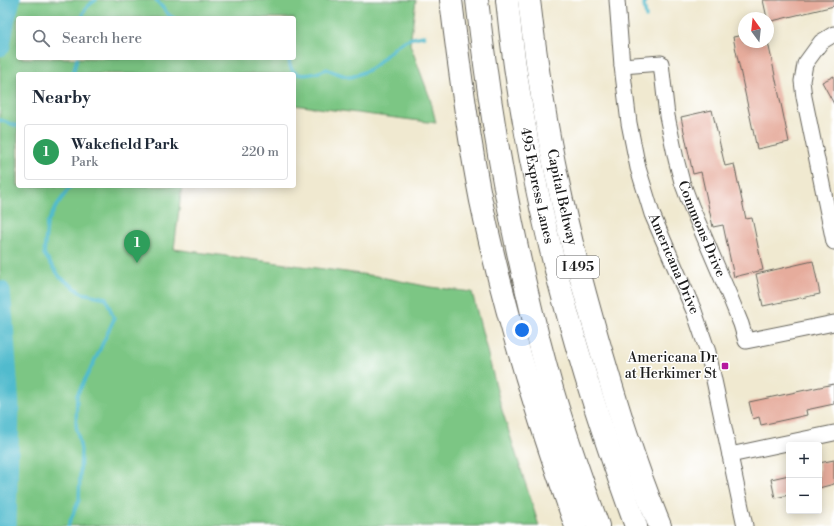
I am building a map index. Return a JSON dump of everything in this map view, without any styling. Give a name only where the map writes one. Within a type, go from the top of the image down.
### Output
[{"type":"highway","points":[[451,0],[458,64],[470,138],[493,254],[520,355],[576,526]]},
{"type":"highway","points":[[477,0],[490,99],[513,234],[547,372],[559,413],[598,526]]},
{"type":"highway","name":"495 Express Lanes","points":[[507,0],[521,107],[532,170],[545,226],[574,336],[607,444],[636,526]]},
{"type":"highway","name":"Capital Beltway","points":[[529,0],[534,46],[548,131],[570,235],[612,388],[635,459],[660,526]]},
{"type":"street","name":"Americana Drive","points":[[617,0],[622,66],[629,123],[638,168],[652,214],[694,311],[708,352],[745,526]]},
{"type":"street","points":[[834,34],[821,42],[805,64],[802,81],[834,242]]},
{"type":"street","name":"Commons Drive","points":[[622,66],[661,63],[667,116],[682,182],[733,304],[746,341],[834,323]]},
{"type":"street","points":[[730,454],[834,433]]},
{"type":"green space","points":[[0,0],[416,0],[410,44],[430,98],[436,123],[296,105],[296,72],[16,72],[16,188],[182,188],[174,249],[376,276],[430,287],[472,292],[502,410],[539,526],[0,526]]},
{"type":"building","points":[[763,0],[834,0],[834,6],[774,21],[774,12],[766,12]]},
{"type":"building","points":[[738,36],[738,48],[769,48],[789,142],[757,149],[733,37]]},
{"type":"building","points":[[834,76],[834,104],[822,82]]},
{"type":"building","points":[[712,110],[725,166],[734,164],[746,219],[752,218],[763,270],[734,277],[723,225],[713,227],[701,172],[693,174],[681,117]]},
{"type":"building","points":[[813,261],[820,294],[763,306],[756,274]]},
{"type":"building","points":[[834,384],[834,404],[806,410],[807,415],[761,425],[759,417],[753,419],[749,402]]},
{"type":"building","points":[[834,460],[834,484],[822,487],[822,478],[822,462]]},
{"type":"building","points":[[786,476],[786,496],[775,498],[771,479]]},
{"type":"waterway","points":[[0,46],[10,0]]},
{"type":"waterway","points":[[83,16],[87,8],[96,0]]},
{"type":"waterway","points":[[156,0],[171,16]]},
{"type":"waterway","points":[[645,0],[644,5],[646,17]]},
{"type":"waterway","points":[[296,73],[303,75],[327,69],[351,77],[371,68],[403,42],[412,38],[424,36]]},
{"type":"waterway","points":[[74,72],[76,60]]},
{"type":"waterway","points":[[289,60],[290,66],[294,72]]},
{"type":"waterway","points":[[0,120],[16,125]]},
{"type":"waterway","points":[[68,526],[79,500],[81,450],[76,425],[77,395],[114,319],[106,298],[82,293],[60,277],[44,254],[47,224],[57,205],[70,188]]},
{"type":"waterway","points":[[0,291],[9,407],[6,526]]},
{"type":"place","name":"Wakefield Park","points":[[137,263]]},
{"type":"place","name":"Americana Dr at Herkimer St","points":[[725,366]]}]
